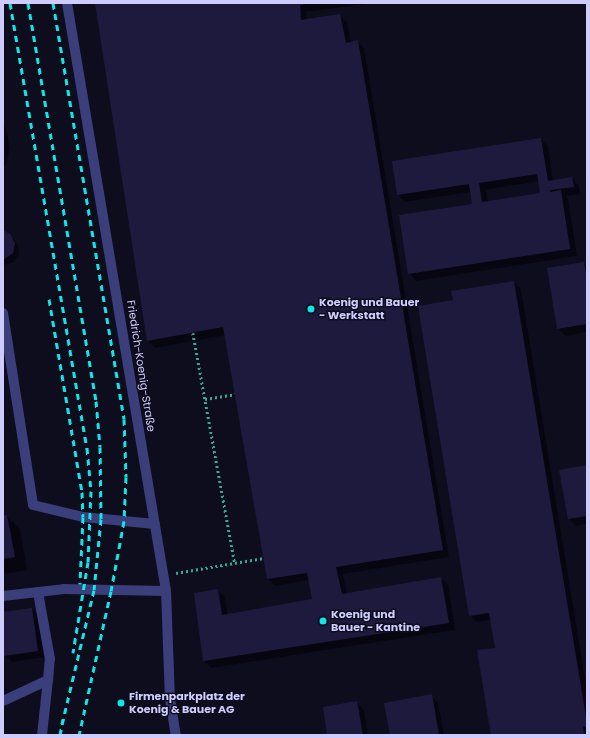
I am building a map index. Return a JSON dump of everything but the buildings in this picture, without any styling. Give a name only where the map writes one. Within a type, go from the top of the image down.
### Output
[{"type":"street","name":"Friedrich-Koenig-Straße","points":[[67,3],[166,591],[170,699],[176,735]]},
{"type":"street","points":[[3,313],[6,352],[33,505],[65,514],[155,524]]},
{"type":"street","points":[[3,596],[64,589],[166,591]]},
{"type":"street","points":[[38,592],[50,659],[42,735]]},
{"type":"street","points":[[3,701],[48,680]]},
{"type":"path","points":[[194,333],[235,563]]},
{"type":"path","points":[[205,399],[235,394]]},
{"type":"path","points":[[163,574],[264,558]]},
{"type":"railway","points":[[10,3],[87,448],[91,491],[88,562],[73,653]]},
{"type":"railway","points":[[28,3],[96,401],[100,447],[101,519],[94,590],[62,724]]},
{"type":"railway","points":[[53,3],[124,419],[126,477],[124,521],[111,591],[79,735]]},
{"type":"railway","points":[[49,299],[82,492],[83,517],[80,584]]},
{"type":"railway","points":[[60,735],[63,719]]},
{"type":"place","name":"Koenig und Bauer - Werkstatt","points":[[311,309]]},
{"type":"place","name":"Koenig und Bauer - Kantine","points":[[323,621]]},
{"type":"place","name":"Firmenparkplatz der Koenig & Bauer AG","points":[[121,703]]}]
